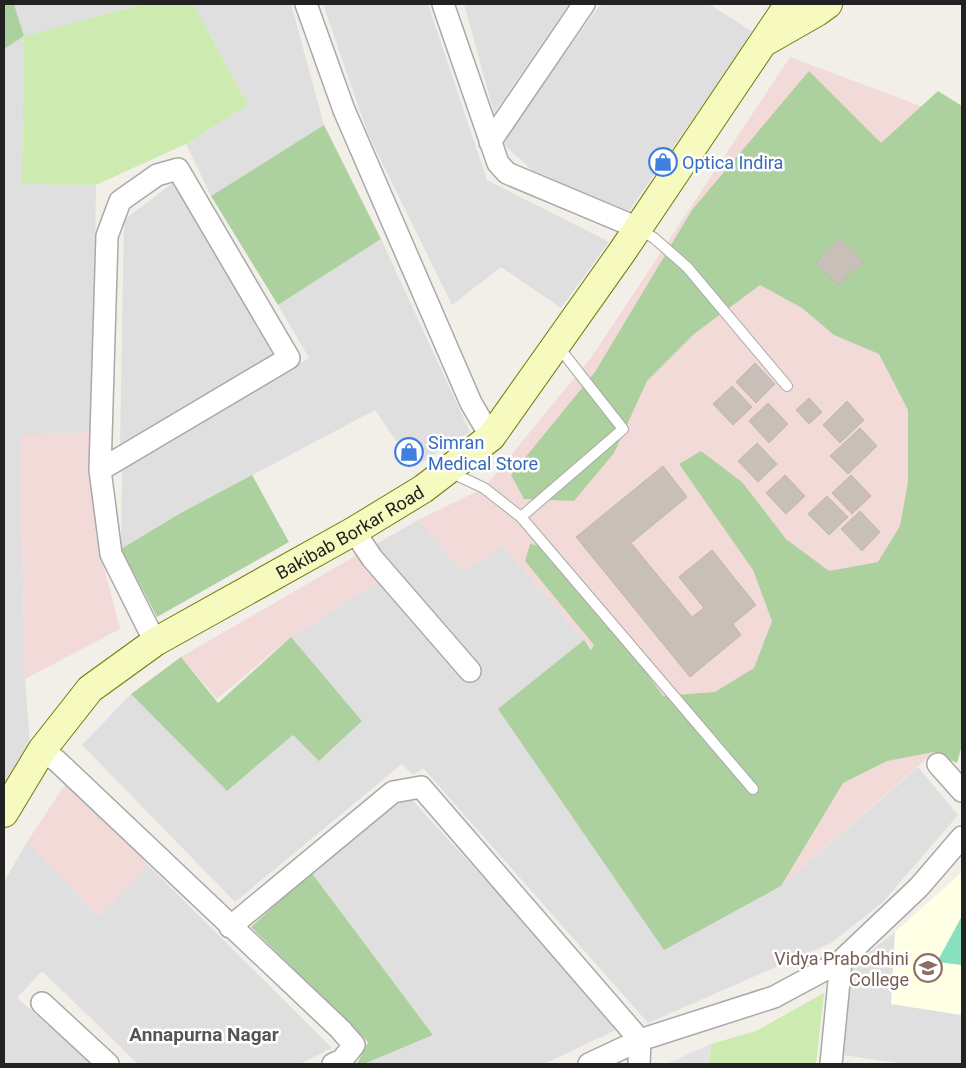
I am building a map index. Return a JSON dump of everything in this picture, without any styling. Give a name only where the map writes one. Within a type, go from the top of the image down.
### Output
[{"type":"street","points":[[306,4],[344,110],[470,403],[491,437]]},
{"type":"street","points":[[444,4],[498,163],[507,173],[638,228]]},
{"type":"street","points":[[490,142],[584,4]]},
{"type":"street","points":[[764,42],[789,4]]},
{"type":"street","name":"Bakibab Borkar Road","points":[[4,812],[42,750],[90,689],[155,642],[354,531],[424,489],[491,437],[638,228],[764,42],[828,4]]},
{"type":"street","points":[[100,470],[289,358],[178,169],[157,174],[120,201],[107,236],[100,470],[111,554],[155,642]]},
{"type":"street","points":[[354,531],[372,558],[470,671]]},
{"type":"street","points":[[42,750],[57,761],[230,928],[340,1029],[354,1045],[342,1060],[333,1064]]},
{"type":"street","points":[[938,764],[962,791]]},
{"type":"street","points":[[230,928],[392,792],[421,786],[640,1040],[639,1064]]},
{"type":"street","points":[[589,1064],[640,1040],[774,997],[841,961],[919,887],[962,837]]},
{"type":"street","points":[[831,1064],[841,961]]},
{"type":"street","points":[[42,1003],[108,1064]]},
{"type":"lane","points":[[638,228],[654,238],[687,267],[787,386]]},
{"type":"lane","points":[[521,517],[623,428],[557,344]]},
{"type":"lane","points":[[447,470],[484,488],[521,517],[753,789]]},
{"type":"shaded area","points":[[14,4],[144,4],[24,36]]},
{"type":"shaded area","points":[[193,4],[291,4],[324,125],[211,196],[186,144],[248,105]]},
{"type":"shaded area","points":[[323,4],[428,4],[487,180],[609,242],[561,308],[501,267],[452,305],[368,134]]},
{"type":"shaded area","points":[[464,4],[569,4],[494,113]]},
{"type":"shaded area","points":[[601,4],[709,4],[753,32],[629,211],[534,172],[500,141]]},
{"type":"shaded area","points":[[24,36],[22,184],[96,185],[92,432],[20,436],[25,679],[30,745],[4,789],[4,49]]},
{"type":"shaded area","points":[[790,57],[939,113],[962,147],[934,752],[781,886],[584,640],[503,546],[463,571],[418,520],[484,488],[593,355]]},
{"type":"shaded area","points":[[174,182],[278,354],[120,446],[124,220]]},
{"type":"shaded area","points":[[381,239],[470,432],[414,467],[375,410],[179,514],[121,549],[122,467],[309,358],[278,305]]},
{"type":"shaded area","points":[[92,432],[96,536],[120,629],[25,679],[20,435]]},
{"type":"shaded area","points":[[418,520],[463,571],[503,546],[584,640],[499,709],[781,886],[918,767],[958,815],[882,903],[831,943],[648,1023],[423,768],[413,775],[402,764],[235,902],[82,745],[131,694],[227,791],[293,735],[320,760],[362,721],[291,637],[377,582],[357,555]]},
{"type":"shaded area","points":[[357,555],[377,582],[291,637],[217,699],[181,657]]},
{"type":"shaded area","points":[[68,780],[148,865],[98,916],[27,842]]},
{"type":"shaded area","points":[[406,793],[620,1028],[544,1064],[364,1064],[433,1035],[311,872]]},
{"type":"shaded area","points":[[27,842],[98,916],[148,865],[332,1048],[300,1064],[138,1064],[42,971],[17,998],[93,1064],[4,1064],[4,882]]},
{"type":"shaded area","name":"Vidya Prabodhini College","points":[[962,872],[962,1015],[891,1004],[895,932]]},
{"type":"shaded area","points":[[895,932],[892,1004],[962,1015],[962,1064],[905,1064],[843,1055],[852,966]]},
{"type":"shaded area","points":[[711,1044],[709,1064],[666,1064]]},
{"type":"green space","points":[[4,4],[14,4],[24,36],[4,49]]},
{"type":"green space","points":[[144,4],[193,4],[248,105],[186,144],[96,185],[22,184],[24,36]]},
{"type":"green space","points":[[809,71],[881,143],[938,91],[962,106],[962,745],[957,763],[934,752],[887,761],[843,783],[781,886],[664,950],[498,709],[584,640],[591,650],[594,645],[525,561],[530,544],[541,546],[633,654],[663,696],[715,692],[754,668],[772,621],[753,570],[679,464],[701,451],[742,482],[786,539],[829,571],[878,562],[900,526],[908,482],[908,410],[879,354],[834,335],[802,308],[760,285],[694,334],[647,381],[614,453],[574,501],[524,499],[511,475],[595,372],[692,210]]},
{"type":"green space","points":[[324,125],[381,239],[278,305],[211,196]]},
{"type":"green space","points":[[252,475],[289,542],[157,617],[121,549],[179,514]]},
{"type":"green space","points":[[291,637],[362,721],[319,761],[293,735],[227,791],[131,694],[181,657],[218,703]]},
{"type":"green space","points":[[311,872],[433,1035],[364,1064],[357,1064],[368,1042],[251,927]]},
{"type":"green space","points":[[962,916],[962,965],[937,962]]},
{"type":"green space","points":[[824,993],[816,1064],[709,1064],[711,1044],[756,1031]]},
{"type":"building","points":[[840,238],[863,262],[838,285],[816,262]]},
{"type":"building","points":[[755,363],[775,384],[756,403],[736,382]]},
{"type":"building","points":[[732,386],[752,407],[733,425],[713,404]]},
{"type":"building","points":[[809,398],[822,412],[809,424],[796,410]]},
{"type":"building","points":[[847,401],[864,420],[840,443],[823,425]]},
{"type":"building","points":[[768,403],[788,424],[769,443],[749,421]]},
{"type":"building","points":[[860,428],[877,446],[848,474],[830,456]]},
{"type":"building","points":[[757,443],[777,464],[758,482],[738,461]]},
{"type":"building","points":[[663,466],[687,497],[631,543],[692,617],[704,608],[679,577],[712,550],[756,605],[733,624],[741,635],[690,677],[576,537]]},
{"type":"building","points":[[785,475],[805,496],[786,514],[766,493]]},
{"type":"building","points":[[851,475],[871,496],[852,514],[832,493]]},
{"type":"building","points":[[827,496],[848,517],[829,535],[808,514]]},
{"type":"building","points":[[860,511],[880,532],[862,551],[841,529]]},
{"type":"place","name":"Optica Indira","points":[[663,162]]},
{"type":"place","name":"Simran Medical Store","points":[[409,452]]},
{"type":"place","name":"Vidya Prabodhini College","points":[[928,968]]},
{"type":"district","name":"Annapurna Nagar","points":[[204,1034]]}]
